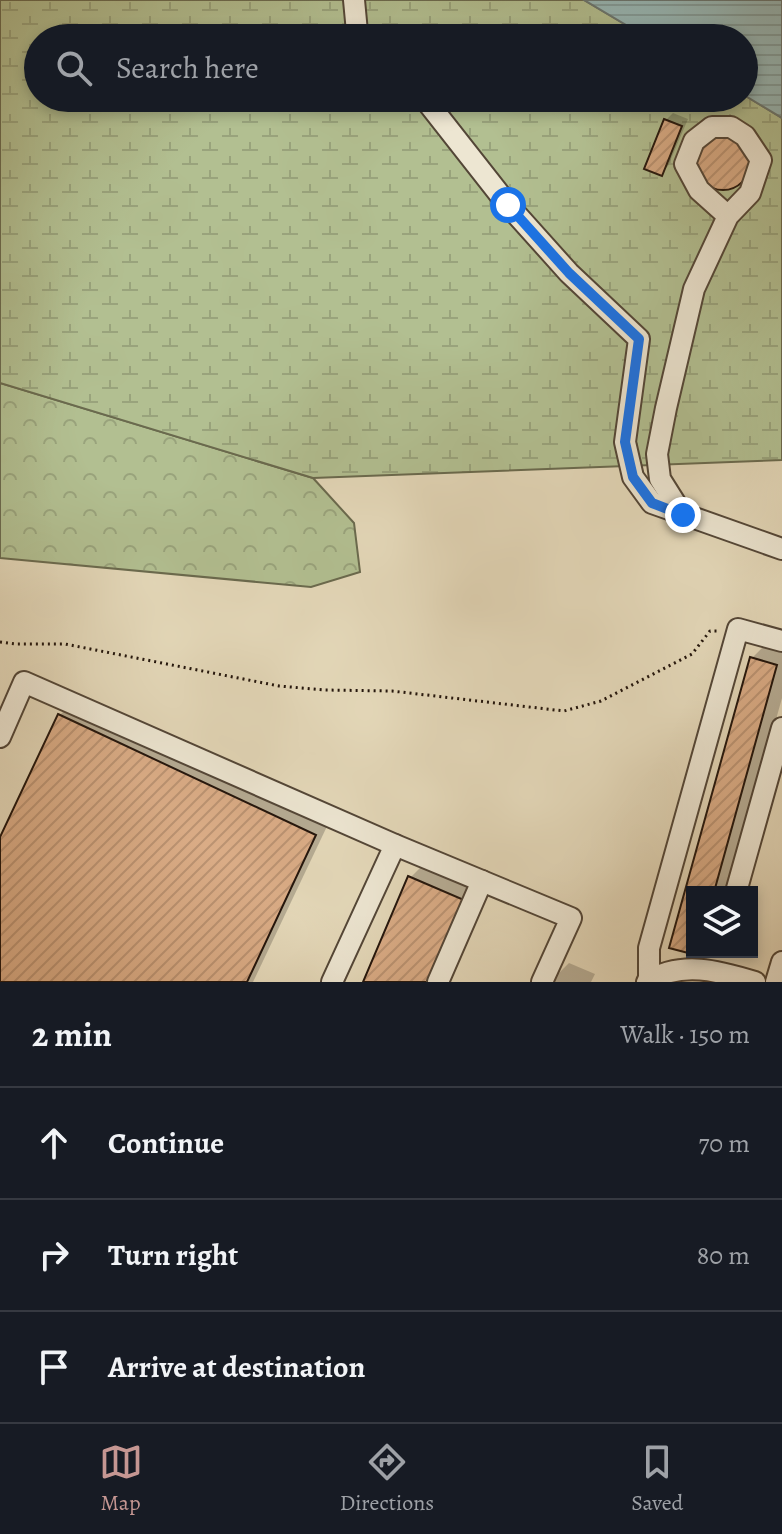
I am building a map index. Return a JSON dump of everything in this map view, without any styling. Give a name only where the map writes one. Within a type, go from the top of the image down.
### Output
[{"type":"street","points":[[354,0],[356,24]]},
{"type":"street","points":[[435,112],[508,205],[569,273],[639,339],[625,442],[633,477],[652,503],[782,549]]},
{"type":"street","points":[[683,515],[660,479],[657,454],[694,289],[728,216]]},
{"type":"street","points":[[755,982],[717,961],[680,969],[648,981],[649,948],[738,629],[782,641]]},
{"type":"street","points":[[0,737],[24,682],[395,845],[571,918],[542,982]]},
{"type":"street","points":[[738,886],[782,728]]},
{"type":"street","points":[[332,982],[395,845]]},
{"type":"street","points":[[438,982],[482,881]]},
{"type":"street","points":[[776,982],[782,962]]},
{"type":"path","points":[[0,642],[65,644],[279,686],[392,691],[564,711],[601,701],[692,654],[710,631],[738,629]]},
{"type":"green space","points":[[0,0],[584,0],[624,24],[24,24],[24,112],[758,112],[758,103],[782,118],[782,460],[313,478],[0,383]]},
{"type":"green space","points":[[0,383],[313,478],[354,523],[360,572],[311,587],[0,558]]},
{"type":"water","points":[[584,0],[782,0],[782,118],[758,103],[758,24],[624,24]]},
{"type":"building","points":[[664,119],[682,126],[662,176],[644,169]]},
{"type":"building","points":[[723,136],[742,144],[750,163],[742,182],[723,190],[704,182],[696,163],[704,144]]},
{"type":"building","points":[[750,657],[777,665],[716,886],[686,886]]},
{"type":"building","points":[[58,714],[316,835],[247,982],[0,982],[0,837]]},
{"type":"building","points":[[408,876],[464,900],[429,982],[363,982]]},
{"type":"building","points":[[686,887],[686,952],[669,948]]},
{"type":"route","points":[[508,205],[569,273],[639,339],[625,442],[633,477],[652,503],[683,515]]}]
